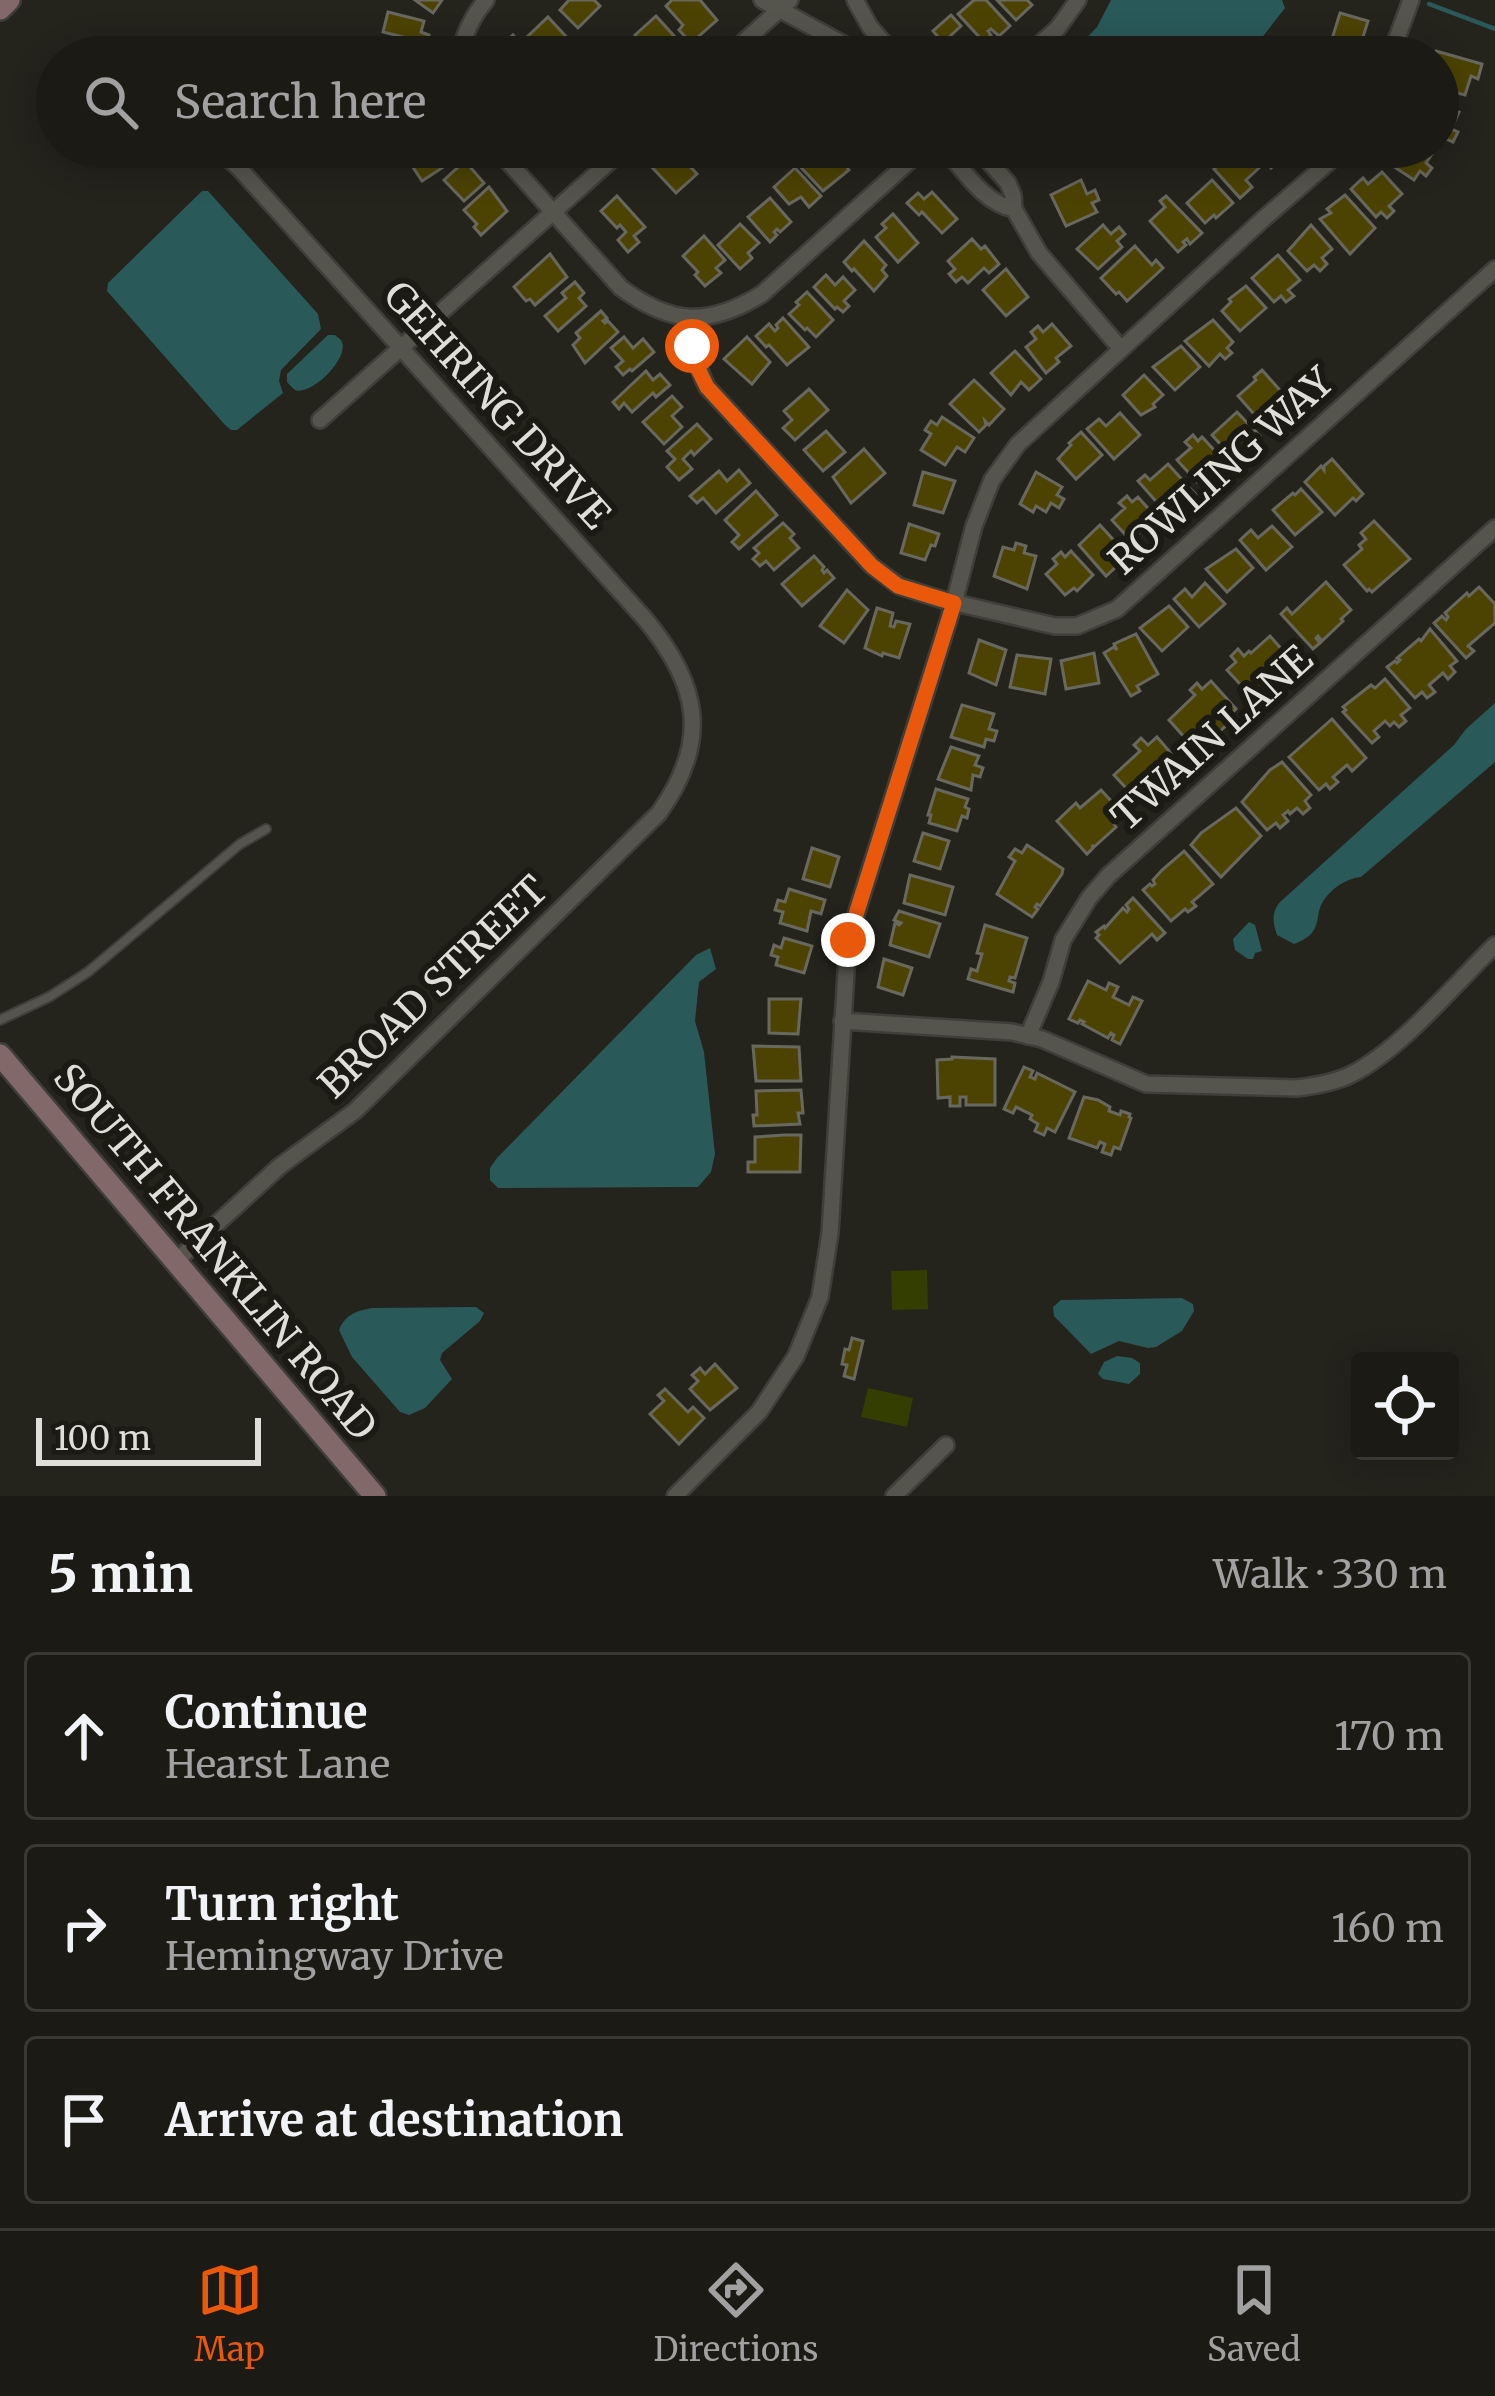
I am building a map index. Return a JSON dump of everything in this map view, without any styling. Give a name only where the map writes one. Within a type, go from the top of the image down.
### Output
[{"type":"main road","points":[[0,9],[9,0]]},
{"type":"main road","name":"SOUTH FRANKLIN ROAD","points":[[0,1055],[375,1496]]},
{"type":"street","points":[[464,36],[486,0]]},
{"type":"street","points":[[762,0],[784,5],[830,36]]},
{"type":"street","points":[[855,0],[878,36]]},
{"type":"street","points":[[1049,36],[1078,0]]},
{"type":"street","points":[[1398,36],[1411,0]]},
{"type":"street","points":[[750,36],[784,5]]},
{"type":"street","name":"GEHRING DRIVE","points":[[239,168],[666,644],[686,682],[694,728]]},
{"type":"street","points":[[514,168],[621,288],[668,315],[693,319],[738,309],[762,295],[902,168]]},
{"type":"street","points":[[320,420],[603,168]]},
{"type":"street","points":[[962,168],[989,199],[1014,208]]},
{"type":"street","points":[[995,168],[1008,183],[1014,208],[1039,253],[1121,349]]},
{"type":"street","points":[[675,1496],[758,1412],[796,1356],[820,1297],[830,1233],[848,940],[992,480],[1018,444],[1323,168]]},
{"type":"street","name":"ROWLING WAY","points":[[693,319],[692,346],[707,387],[872,566],[898,586],[954,603],[1055,626],[1077,626],[1117,609],[1495,269]]},
{"type":"street","name":"TWAIN LANE","points":[[1028,1036],[1064,940],[1108,876],[1495,529]]},
{"type":"street","name":"BROAD STREET","points":[[175,1262],[280,1166],[355,1111],[659,813],[683,771],[694,728]]},
{"type":"street","points":[[842,1021],[1012,1032],[1042,1039],[1146,1084],[1296,1088],[1351,1074],[1382,1053],[1495,945]]},
{"type":"street","points":[[894,1496],[946,1445]]},
{"type":"lane","points":[[0,1020],[49,997],[88,971],[240,844],[266,829]]},
{"type":"green space","points":[[927,1270],[928,1309],[892,1310],[891,1271]]},
{"type":"green space","points":[[868,1388],[913,1398],[907,1427],[861,1417]]},
{"type":"water","points":[[1111,0],[1282,0],[1285,8],[1263,36],[1088,36]]},
{"type":"water","points":[[202,191],[208,191],[318,314],[321,329],[281,370],[283,393],[237,430],[225,425],[107,291],[108,283]]},
{"type":"water","points":[[328,335],[341,341],[340,358],[319,382],[295,390],[287,374]]},
{"type":"water","points":[[1495,703],[1495,762],[1361,877],[1333,890],[1321,905],[1309,936],[1294,944],[1277,935],[1274,919],[1279,903]]},
{"type":"water","points":[[1249,922],[1255,925],[1262,951],[1253,959],[1235,950],[1233,939]]},
{"type":"water","points":[[710,948],[716,969],[699,982],[695,1021],[704,1052],[715,1154],[711,1172],[698,1187],[498,1188],[490,1180],[490,1168],[497,1158],[696,955]]},
{"type":"water","points":[[1182,1298],[1193,1304],[1194,1311],[1182,1331],[1156,1347],[1119,1341],[1091,1354],[1054,1316],[1053,1307],[1061,1300]]},
{"type":"water","points":[[476,1307],[484,1313],[480,1321],[442,1353],[440,1360],[452,1379],[425,1408],[409,1415],[400,1412],[352,1357],[339,1330],[352,1314],[372,1308]]},
{"type":"water","points":[[1117,1356],[1140,1363],[1140,1374],[1129,1384],[1098,1374],[1104,1362]]},
{"type":"building","points":[[415,0],[442,0],[433,13]]},
{"type":"building","points":[[569,0],[594,0],[600,6],[578,28],[560,10]]},
{"type":"building","points":[[672,0],[700,0],[717,20],[699,36],[685,36],[679,30],[683,25],[666,6]]},
{"type":"building","points":[[974,0],[986,0],[1010,26],[999,36],[991,29],[990,36],[978,36],[958,14]]},
{"type":"building","points":[[997,0],[1027,0],[1032,5],[1016,20]]},
{"type":"building","points":[[388,12],[424,21],[421,32],[429,35],[399,36],[383,32]]},
{"type":"building","points":[[1340,13],[1368,21],[1363,36],[1333,36]]},
{"type":"building","points":[[951,15],[961,26],[950,36],[937,36],[933,31]]},
{"type":"building","points":[[656,16],[674,36],[636,36]]},
{"type":"building","points":[[548,17],[566,36],[528,36]]},
{"type":"building","points":[[1459,58],[1482,64],[1478,79],[1471,76],[1465,95],[1459,93]]},
{"type":"building","points":[[414,168],[442,168],[422,181]]},
{"type":"building","points":[[457,168],[471,168],[484,183],[464,201],[444,180]]},
{"type":"building","points":[[653,168],[691,168],[697,174],[676,193]]},
{"type":"building","points":[[795,168],[821,196],[809,207],[801,197],[789,204],[774,187]]},
{"type":"building","points":[[801,168],[848,168],[849,170],[823,191]]},
{"type":"building","points":[[1259,168],[1246,180],[1252,187],[1240,198],[1214,169]]},
{"type":"building","points":[[1396,168],[1432,168],[1426,176],[1420,171],[1414,180]]},
{"type":"building","points":[[1382,172],[1402,194],[1389,206],[1394,211],[1387,218],[1381,212],[1376,217],[1351,189],[1363,178],[1368,184]]},
{"type":"building","points":[[1081,180],[1087,194],[1095,190],[1099,200],[1092,203],[1097,212],[1066,226],[1051,195]]},
{"type":"building","points":[[1212,180],[1233,203],[1205,223],[1187,203]]},
{"type":"building","points":[[489,187],[507,211],[481,235],[464,210]]},
{"type":"building","points":[[932,192],[957,219],[942,233],[907,203],[918,193],[924,199]]},
{"type":"building","points":[[1345,195],[1375,228],[1350,254],[1320,219]]},
{"type":"building","points":[[617,196],[645,227],[634,236],[639,242],[628,252],[618,240],[626,232],[601,211]]},
{"type":"building","points":[[1166,196],[1202,233],[1190,244],[1187,239],[1183,242],[1186,245],[1178,252],[1150,221],[1165,207],[1160,201]]},
{"type":"building","points":[[770,198],[791,222],[780,232],[777,229],[770,242],[748,217]]},
{"type":"building","points":[[893,214],[918,243],[898,262],[876,237]]},
{"type":"building","points":[[740,224],[759,243],[740,269],[718,245]]},
{"type":"building","points":[[1103,225],[1111,234],[1119,227],[1125,234],[1117,241],[1122,247],[1098,269],[1077,249]]},
{"type":"building","points":[[1311,225],[1332,249],[1322,258],[1327,264],[1320,271],[1314,265],[1307,271],[1288,251]]},
{"type":"building","points":[[704,236],[725,260],[716,268],[721,273],[705,286],[683,256]]},
{"type":"building","points":[[972,239],[981,249],[985,246],[999,264],[989,273],[984,268],[968,283],[962,277],[956,282],[949,274],[955,269],[948,261]]},
{"type":"building","points":[[864,241],[886,265],[882,270],[887,276],[874,291],[844,262]]},
{"type":"building","points":[[1135,246],[1152,265],[1156,260],[1163,268],[1127,301],[1101,278]]},
{"type":"building","points":[[550,254],[567,277],[535,305],[514,287]]},
{"type":"building","points":[[1278,255],[1300,280],[1288,290],[1294,296],[1286,302],[1281,296],[1274,302],[1252,278]]},
{"type":"building","points":[[1006,269],[1028,297],[1006,316],[983,290]]},
{"type":"building","points":[[826,275],[835,285],[843,277],[855,290],[844,301],[849,306],[843,312],[814,287]]},
{"type":"building","points":[[575,282],[586,306],[558,331],[545,316],[566,298],[562,293]]},
{"type":"building","points":[[1246,286],[1266,308],[1240,331],[1222,311]]},
{"type":"building","points":[[807,292],[833,320],[816,337],[789,314]]},
{"type":"building","points":[[601,311],[607,318],[603,321],[618,332],[585,363],[573,345],[580,338],[576,333]]},
{"type":"building","points":[[783,318],[809,347],[787,365],[756,336],[769,324],[775,331]]},
{"type":"building","points":[[1213,320],[1233,342],[1227,348],[1232,353],[1225,359],[1220,354],[1209,366],[1185,341]]},
{"type":"building","points":[[1052,324],[1071,346],[1046,373],[1026,347],[1036,339],[1031,332],[1038,326],[1043,332]]},
{"type":"building","points":[[624,337],[633,348],[643,339],[654,352],[623,375],[616,367],[623,361],[611,348]]},
{"type":"building","points":[[747,337],[770,362],[752,384],[724,359]]},
{"type":"building","points":[[1181,346],[1200,367],[1175,390],[1153,367]]},
{"type":"building","points":[[1015,351],[1041,379],[1029,390],[1021,382],[1011,395],[991,373]]},
{"type":"building","points":[[1262,370],[1293,405],[1268,430],[1238,396]]},
{"type":"building","points":[[646,371],[653,380],[660,374],[670,385],[632,412],[624,403],[619,409],[613,402]]},
{"type":"building","points":[[1144,375],[1163,395],[1141,415],[1123,395]]},
{"type":"building","points":[[974,380],[1004,409],[989,425],[985,421],[979,432],[950,404]]},
{"type":"building","points":[[809,389],[828,410],[795,440],[783,428],[792,420],[784,411]]},
{"type":"building","points":[[672,396],[682,407],[672,416],[682,427],[664,444],[643,422]]},
{"type":"building","points":[[1237,412],[1260,436],[1232,457],[1212,435]]},
{"type":"building","points":[[1120,413],[1140,435],[1114,459],[1087,429],[1099,419],[1106,426]]},
{"type":"building","points":[[942,417],[974,438],[965,452],[957,447],[945,465],[921,450],[931,434],[925,430]]},
{"type":"building","points":[[697,424],[711,439],[683,459],[692,469],[679,480],[667,467],[675,459],[667,451]]},
{"type":"building","points":[[826,431],[845,452],[823,471],[804,450]]},
{"type":"building","points":[[1081,432],[1102,455],[1076,479],[1058,459]]},
{"type":"building","points":[[1193,435],[1198,441],[1202,437],[1228,465],[1217,475],[1211,470],[1197,482],[1177,460],[1191,448],[1185,442]]},
{"type":"building","points":[[864,449],[885,473],[851,503],[833,477]]},
{"type":"building","points":[[1332,459],[1363,494],[1335,515],[1305,482]]},
{"type":"building","points":[[1168,464],[1196,495],[1169,516],[1138,481],[1145,475],[1150,480]]},
{"type":"building","points":[[739,470],[750,483],[716,513],[703,498],[697,503],[690,496],[719,471],[727,481]]},
{"type":"building","points":[[923,472],[955,481],[943,513],[914,505]]},
{"type":"building","points":[[1036,472],[1062,487],[1057,495],[1064,499],[1059,508],[1051,503],[1046,512],[1036,506],[1033,512],[1020,504]]},
{"type":"building","points":[[1301,489],[1322,512],[1295,535],[1273,510]]},
{"type":"building","points":[[756,491],[777,515],[739,549],[732,542],[739,535],[725,520]]},
{"type":"building","points":[[1127,496],[1132,502],[1138,497],[1163,525],[1152,535],[1144,527],[1132,542],[1112,520],[1125,508],[1119,503]]},
{"type":"building","points":[[1374,521],[1410,559],[1372,592],[1344,565],[1362,549],[1359,545],[1366,539],[1361,533]]},
{"type":"building","points":[[783,523],[799,548],[774,570],[766,561],[760,566],[753,559],[759,553],[754,548]]},
{"type":"building","points":[[909,524],[939,534],[925,560],[901,553]]},
{"type":"building","points":[[1100,525],[1128,556],[1106,576],[1079,545]]},
{"type":"building","points":[[1272,526],[1292,547],[1266,570],[1240,540],[1251,530],[1258,538]]},
{"type":"building","points":[[1016,543],[1026,546],[1024,553],[1036,556],[1027,589],[994,576],[1003,547],[1014,550]]},
{"type":"building","points":[[1236,549],[1253,568],[1227,592],[1206,569]]},
{"type":"building","points":[[1071,551],[1093,575],[1077,591],[1074,588],[1065,595],[1046,574],[1057,564],[1053,559]]},
{"type":"building","points":[[814,556],[824,573],[827,570],[834,578],[802,606],[782,584]]},
{"type":"building","points":[[1326,582],[1351,610],[1322,641],[1316,638],[1320,643],[1313,649],[1281,614],[1287,608],[1292,614]]},
{"type":"building","points":[[1205,583],[1225,604],[1199,627],[1174,599],[1185,589],[1192,597]]},
{"type":"building","points":[[1479,587],[1495,604],[1495,623],[1468,646],[1474,651],[1466,658],[1434,623],[1442,616],[1446,620],[1445,613]]},
{"type":"building","points":[[847,590],[868,610],[844,643],[820,626]]},
{"type":"building","points":[[1169,606],[1188,627],[1162,651],[1140,628]]},
{"type":"building","points":[[877,608],[893,613],[890,626],[896,621],[910,624],[899,658],[865,648]]},
{"type":"building","points":[[1430,629],[1457,661],[1450,666],[1455,672],[1448,679],[1443,673],[1429,685],[1435,692],[1427,698],[1422,692],[1415,698],[1387,667],[1397,663]]},
{"type":"building","points":[[1136,634],[1158,674],[1137,686],[1140,691],[1131,696],[1104,653],[1117,650],[1114,644]]},
{"type":"building","points":[[1270,636],[1293,662],[1293,669],[1253,698],[1227,670],[1236,662],[1231,656],[1238,649],[1244,656]]},
{"type":"building","points":[[979,640],[1006,650],[996,685],[969,673]]},
{"type":"building","points":[[1094,653],[1099,683],[1066,689],[1061,661]]},
{"type":"building","points":[[1017,655],[1051,659],[1045,694],[1010,687]]},
{"type":"building","points":[[1385,679],[1410,708],[1401,715],[1406,721],[1399,727],[1385,721],[1374,731],[1379,737],[1372,743],[1343,707]]},
{"type":"building","points":[[1211,681],[1236,709],[1226,719],[1229,723],[1194,748],[1169,720],[1195,695],[1190,690],[1197,683],[1202,689]]},
{"type":"building","points":[[962,705],[994,714],[989,729],[997,731],[994,741],[986,739],[984,747],[951,737]]},
{"type":"building","points":[[1332,719],[1366,758],[1352,771],[1347,765],[1333,777],[1338,782],[1330,789],[1326,784],[1319,790],[1289,757]]},
{"type":"building","points":[[1157,737],[1181,765],[1139,802],[1114,775],[1140,751],[1134,745],[1141,738],[1148,745]]},
{"type":"building","points":[[951,747],[979,756],[975,765],[983,768],[980,777],[973,775],[971,790],[938,779]]},
{"type":"building","points":[[1282,762],[1311,795],[1305,801],[1310,808],[1303,814],[1297,808],[1288,811],[1283,815],[1288,821],[1267,830],[1242,802]]},
{"type":"building","points":[[936,789],[968,799],[967,818],[962,816],[957,831],[929,823]]},
{"type":"building","points":[[1101,790],[1124,815],[1116,822],[1111,820],[1116,827],[1087,854],[1057,821],[1076,803],[1080,808]]},
{"type":"building","points":[[1236,808],[1261,836],[1221,877],[1191,845]]},
{"type":"building","points":[[923,833],[949,841],[940,869],[914,861]]},
{"type":"building","points":[[1027,845],[1063,869],[1032,917],[997,894],[1015,861],[1009,857],[1015,849],[1022,853]]},
{"type":"building","points":[[812,848],[839,857],[830,887],[803,879]]},
{"type":"building","points":[[1184,851],[1213,884],[1192,902],[1196,906],[1171,921],[1143,890],[1155,884],[1153,880]]},
{"type":"building","points":[[910,875],[953,887],[945,915],[904,903]]},
{"type":"building","points":[[789,889],[825,900],[821,914],[811,911],[807,931],[780,923],[783,912],[775,910],[778,900],[785,902]]},
{"type":"building","points":[[1133,898],[1165,933],[1157,940],[1152,934],[1120,963],[1096,938],[1096,932],[1123,908],[1127,912],[1126,905]]},
{"type":"building","points":[[899,911],[940,924],[929,957],[890,945],[895,923],[901,923],[894,920]]},
{"type":"building","points":[[985,925],[1027,938],[1015,978],[1010,977],[1015,983],[1013,992],[968,979],[971,969],[977,971]]},
{"type":"building","points":[[784,938],[812,946],[804,973],[776,965],[778,957],[771,955],[774,945],[781,948]]},
{"type":"building","points":[[884,959],[912,968],[903,995],[878,987]]},
{"type":"building","points":[[1088,981],[1106,990],[1109,983],[1118,987],[1113,997],[1129,1005],[1133,997],[1142,1001],[1120,1044],[1112,1040],[1111,1033],[1108,1038],[1080,1020],[1069,1019]]},
{"type":"building","points":[[769,999],[801,999],[798,1034],[769,1033]]},
{"type":"building","points":[[753,1046],[799,1047],[801,1081],[756,1081]]},
{"type":"building","points":[[995,1059],[995,1105],[966,1105],[966,1097],[960,1097],[960,1106],[950,1106],[950,1097],[938,1098],[937,1060]]},
{"type":"building","points":[[1024,1067],[1033,1071],[1030,1077],[1035,1079],[1037,1073],[1075,1092],[1055,1132],[1035,1131],[1038,1124],[1030,1119],[1032,1115],[1016,1107],[1013,1113],[1004,1109]]},
{"type":"building","points":[[801,1090],[800,1124],[754,1126],[756,1091]]},
{"type":"building","points":[[1084,1097],[1098,1100],[1109,1111],[1130,1114],[1120,1149],[1114,1147],[1111,1155],[1102,1152],[1105,1144],[1100,1142],[1097,1148],[1069,1138]]},
{"type":"building","points":[[801,1135],[800,1172],[748,1172],[748,1162],[755,1162],[755,1137]]},
{"type":"building","points":[[852,1338],[863,1341],[854,1379],[844,1376],[847,1365],[842,1364]]},
{"type":"building","points":[[715,1364],[737,1388],[710,1410],[690,1389],[698,1381],[692,1375],[700,1368],[705,1374]]},
{"type":"building","points":[[665,1389],[688,1412],[693,1407],[704,1418],[679,1444],[650,1414],[664,1401],[658,1395]]},
{"type":"waterway","points":[[1429,4],[1495,29]]},
{"type":"route","points":[[692,346],[707,387],[839,534],[898,586],[954,603],[848,940]]}]
